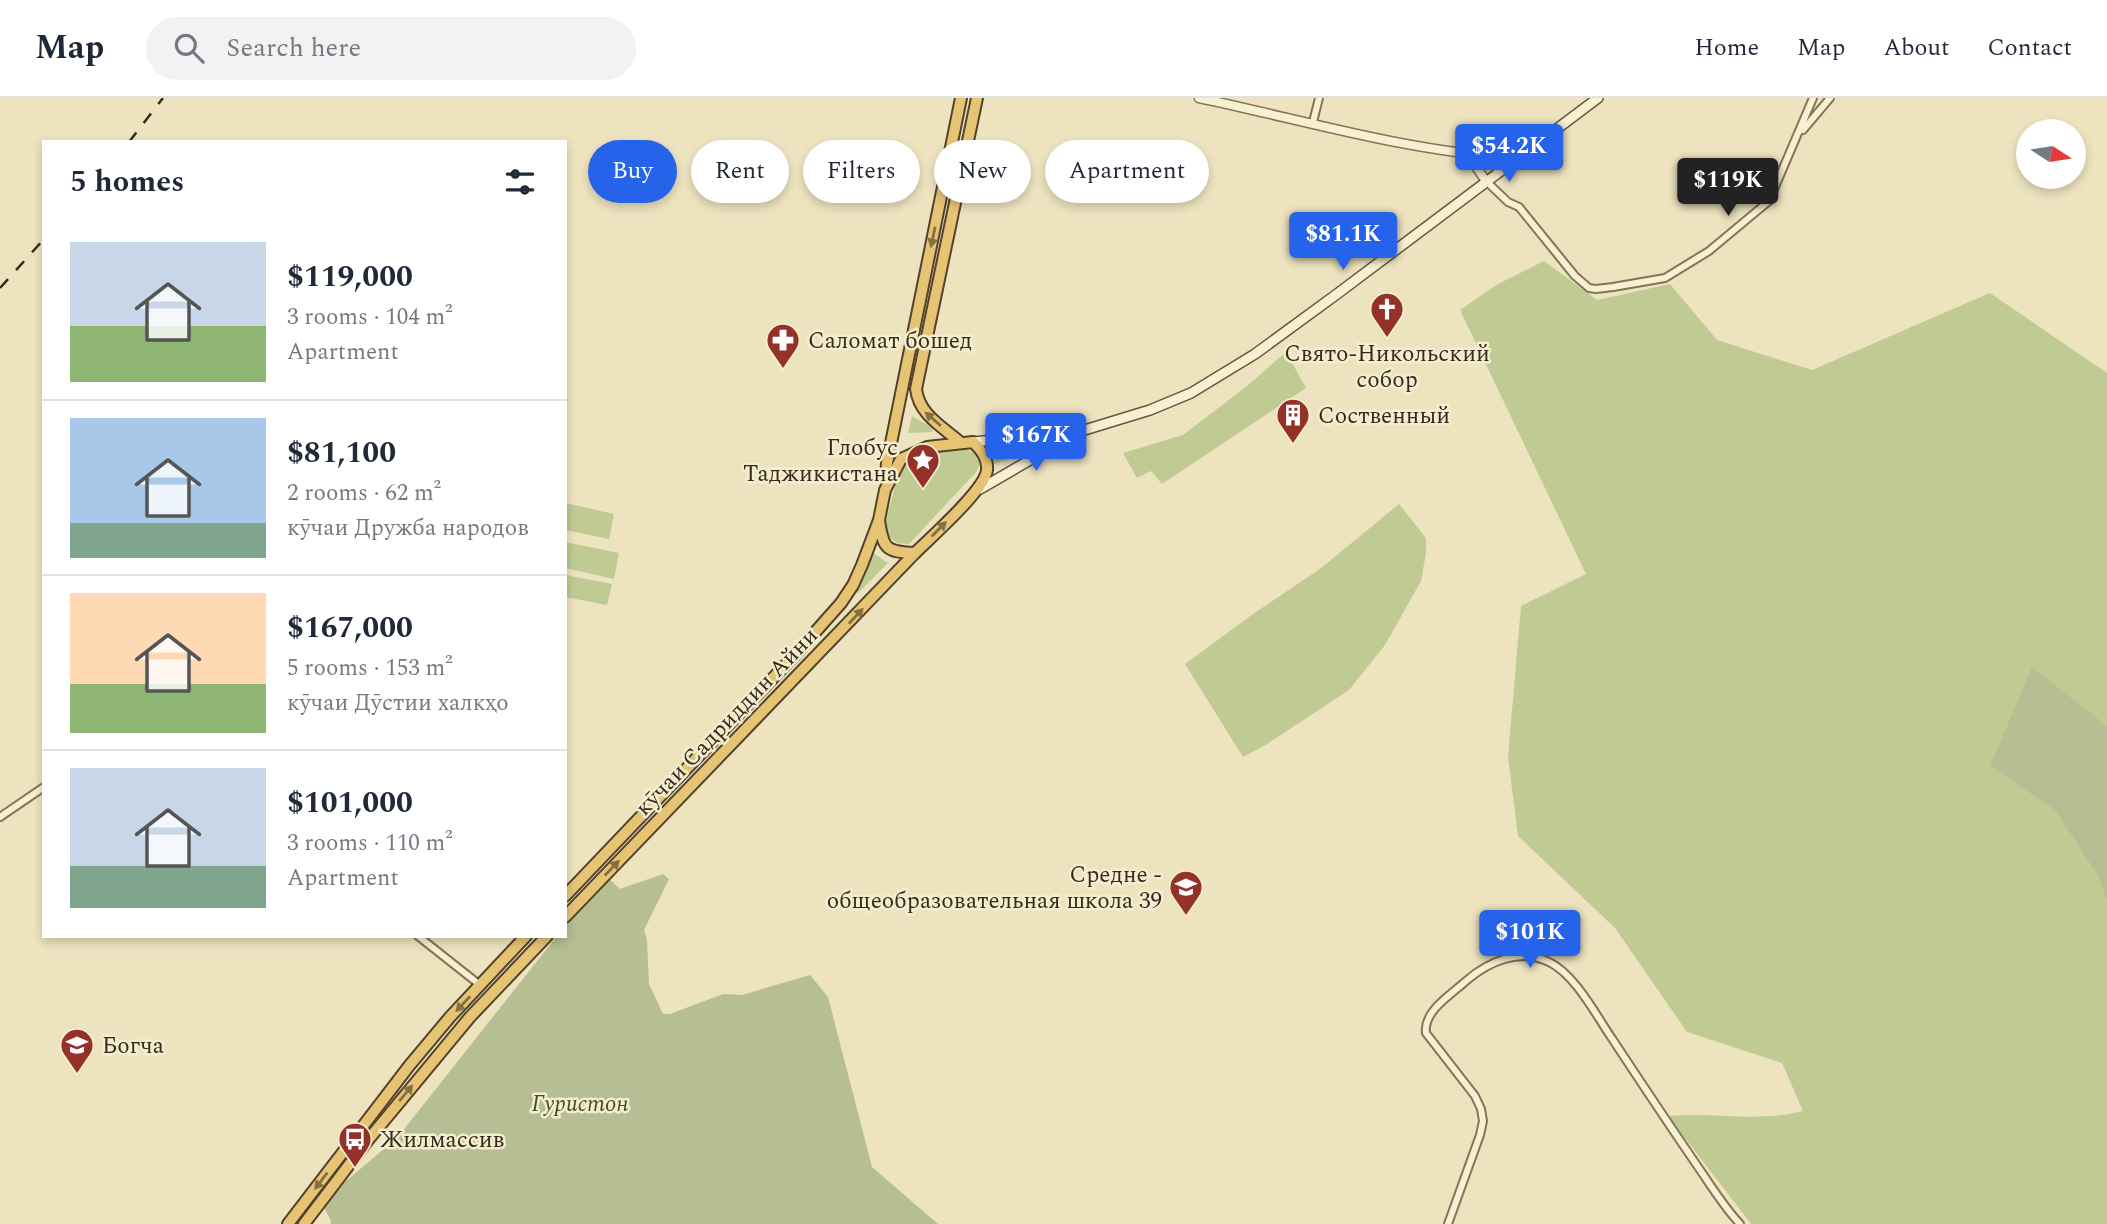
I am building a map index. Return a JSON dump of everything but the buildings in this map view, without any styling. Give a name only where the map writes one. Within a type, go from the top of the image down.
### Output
[{"type":"highway","points":[[885,490],[887,463],[961,98]]},
{"type":"highway","points":[[961,443],[924,411],[916,389],[977,98]]},
{"type":"highway","points":[[885,490],[896,466],[906,455],[927,447],[973,442],[987,462],[980,489]]},
{"type":"highway","name":"кӯчаи Садриддин Айни","points":[[567,915],[915,553],[980,489]]},
{"type":"highway","name":"кӯчаи Садриддин Айни","points":[[567,894],[794,656],[841,603],[862,565],[879,520],[885,490]]},
{"type":"highway","points":[[879,520],[887,548],[915,553]]},
{"type":"highway","points":[[288,1224],[395,1083],[524,938]]},
{"type":"highway","points":[[308,1221],[368,1140],[470,1017],[545,938]]},
{"type":"main road","points":[[973,442],[1078,432],[1164,405],[1214,380],[1328,301],[1598,98]]},
{"type":"main road","points":[[980,489],[1078,432]]},
{"type":"street","points":[[1199,98],[1467,155],[1516,158]]},
{"type":"street","points":[[1313,122],[1318,98]]},
{"type":"street","points":[[1467,155],[1486,181],[1508,202],[1518,207],[1584,285],[1596,289],[1665,278],[1709,251],[1769,201],[1813,98]]},
{"type":"street","points":[[1799,134],[1830,98]]},
{"type":"street","points":[[0,817],[42,788]]},
{"type":"street","points":[[421,938],[480,985]]},
{"type":"street","points":[[1448,1224],[1473,1159],[1483,1121],[1475,1097],[1426,1033],[1426,1022],[1441,1003],[1480,968],[1492,962],[1522,956],[1551,962],[1562,970],[1583,995],[1679,1140],[1740,1224]]},
{"type":"green space","points":[[1544,261],[1597,300],[1670,284],[1717,340],[1812,370],[1990,293],[2107,373],[2107,1224],[1751,1224],[1668,1116],[1753,1117],[1803,1111],[1782,1063],[1687,1032],[1615,928],[1518,836],[1508,757],[1521,606],[1586,574],[1460,310],[1498,284]]},
{"type":"green space","points":[[1286,352],[1306,388],[1162,484],[1151,471],[1137,478],[1123,453],[1183,435]]},
{"type":"green space","points":[[912,416],[933,428],[932,432],[908,433]]},
{"type":"green space","points":[[1038,444],[1038,448],[994,464],[991,445]]},
{"type":"green space","points":[[949,447],[974,454],[980,463],[977,471],[909,544],[897,543],[883,532],[900,467],[919,453]]},
{"type":"green space","points":[[567,503],[614,514],[609,539],[567,530]]},
{"type":"green space","points":[[1399,504],[1426,538],[1426,553],[1421,581],[1385,645],[1349,690],[1243,757],[1185,664],[1320,569]]},
{"type":"green space","points":[[567,542],[619,553],[614,579],[567,568]]},
{"type":"green space","points":[[873,553],[888,563],[858,593],[855,591]]},
{"type":"green space","points":[[567,575],[612,584],[607,605],[567,597]]},
{"type":"green space","points":[[2032,667],[2107,726],[2107,900],[2097,874],[2055,810],[1990,766]]},
{"type":"green space","name":"Гуристон","points":[[663,874],[669,879],[644,930],[649,984],[663,1014],[670,1014],[723,994],[742,995],[810,975],[828,997],[872,1167],[938,1224],[331,1224],[321,1202],[397,1138],[555,938],[567,938],[567,924],[606,876],[620,889]]},
{"type":"railway","points":[[131,140],[163,98]]},
{"type":"railway","points":[[0,288],[42,241]]},
{"type":"place","name":"Свято-Никольский собор","points":[[1387,339]]},
{"type":"place","name":"Саломат бошед","points":[[783,370]]},
{"type":"place","name":"Соственный","points":[[1293,445]]},
{"type":"place","name":"Глобус Таджикистана","points":[[923,490]]},
{"type":"place","name":"Средне - общеобразовательная школа 39","points":[[1186,917]]},
{"type":"place","name":"Богча","points":[[77,1075]]},
{"type":"place","name":"Жилмассив","points":[[355,1169]]}]
